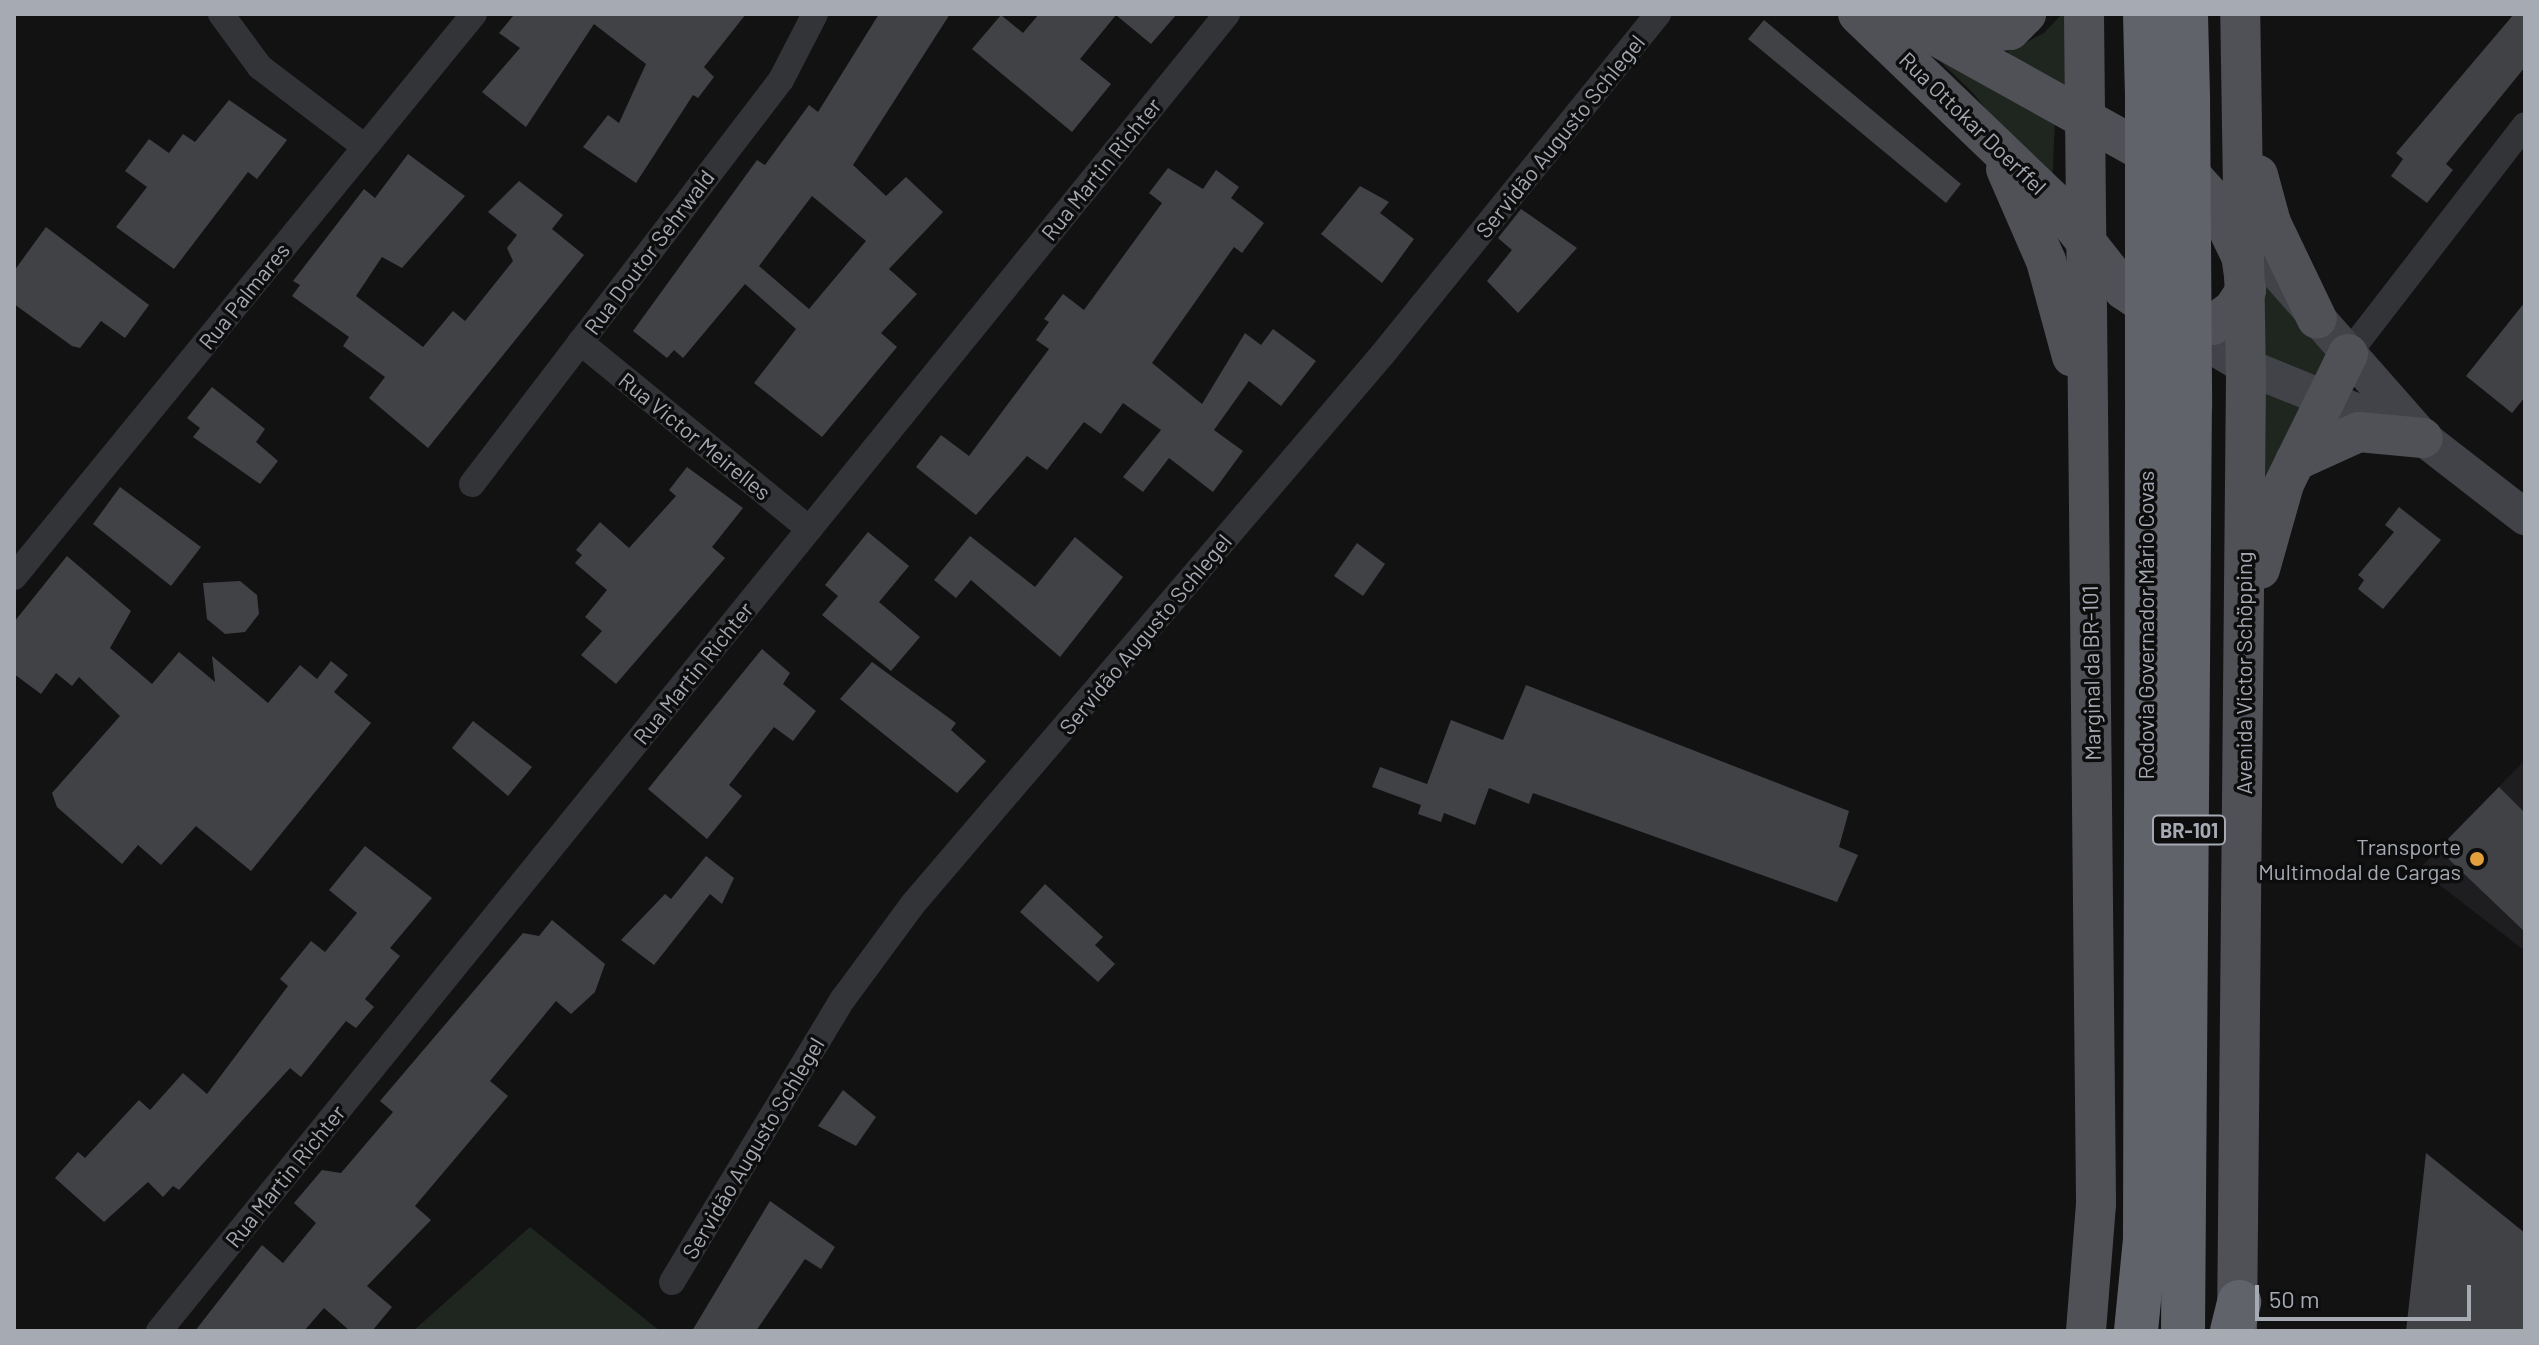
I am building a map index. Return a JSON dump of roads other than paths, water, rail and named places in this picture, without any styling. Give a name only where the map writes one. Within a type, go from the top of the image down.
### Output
[{"type":"highway","name":"Rodovia Governador Mário Covas","points":[[2145,14],[2168,96],[2190,406],[2183,1331]]},
{"type":"highway","name":"Rodovia Governador Mário Covas","points":[[2136,1331],[2145,1239],[2147,400],[2168,96],[2186,14]]},
{"type":"main road","name":"Rua Ottokar Doerffel","points":[[1858,14],[1993,140],[2085,235]]},
{"type":"main road","points":[[1899,15],[1965,34],[2010,30],[2026,14]]},
{"type":"main road","name":"Marginal da BR-101","points":[[2084,14],[2096,1204],[2086,1331]]},
{"type":"main road","name":"Avenida Victor Schöpping","points":[[2236,1321],[2246,290],[2240,14]]},
{"type":"main road","name":"Rua Ottokar Doerffel","points":[[1899,15],[2084,121],[2164,161]]},
{"type":"main road","points":[[2242,108],[2271,223],[2317,319]]},
{"type":"main road","points":[[1993,140],[2046,261],[2088,413]]},
{"type":"main road","points":[[2423,438],[2245,366],[2124,290],[2085,235],[2100,183],[2129,164],[2164,161],[2215,202],[2423,438],[2525,517]]},
{"type":"main road","points":[[2176,325],[2212,325],[2246,290],[2241,256],[2215,202]]},
{"type":"main road","points":[[2244,676],[2268,533],[2295,461],[2348,354]]},
{"type":"main road","points":[[2295,461],[2359,432],[2423,438]]},
{"type":"street","points":[[221,14],[234,41],[260,67],[365,147]]},
{"type":"street","name":"Rua Palmares","points":[[14,577],[474,14]]},
{"type":"street","name":"Rua Doutor Sehrwald","points":[[472,484],[781,80],[815,14]]},
{"type":"street","name":"Rua Martin Richter","points":[[159,1331],[1227,14]]},
{"type":"street","name":"Servidão Augusto Schlegel","points":[[672,1282],[843,999],[913,904],[1382,355],[1658,14]]},
{"type":"street","points":[[2348,354],[2525,125]]},
{"type":"street","name":"Rua Victor Meirelles","points":[[580,342],[809,529]]},
{"type":"place","name":"Transporte Multimodal de Cargas","points":[[2477,859]]}]
